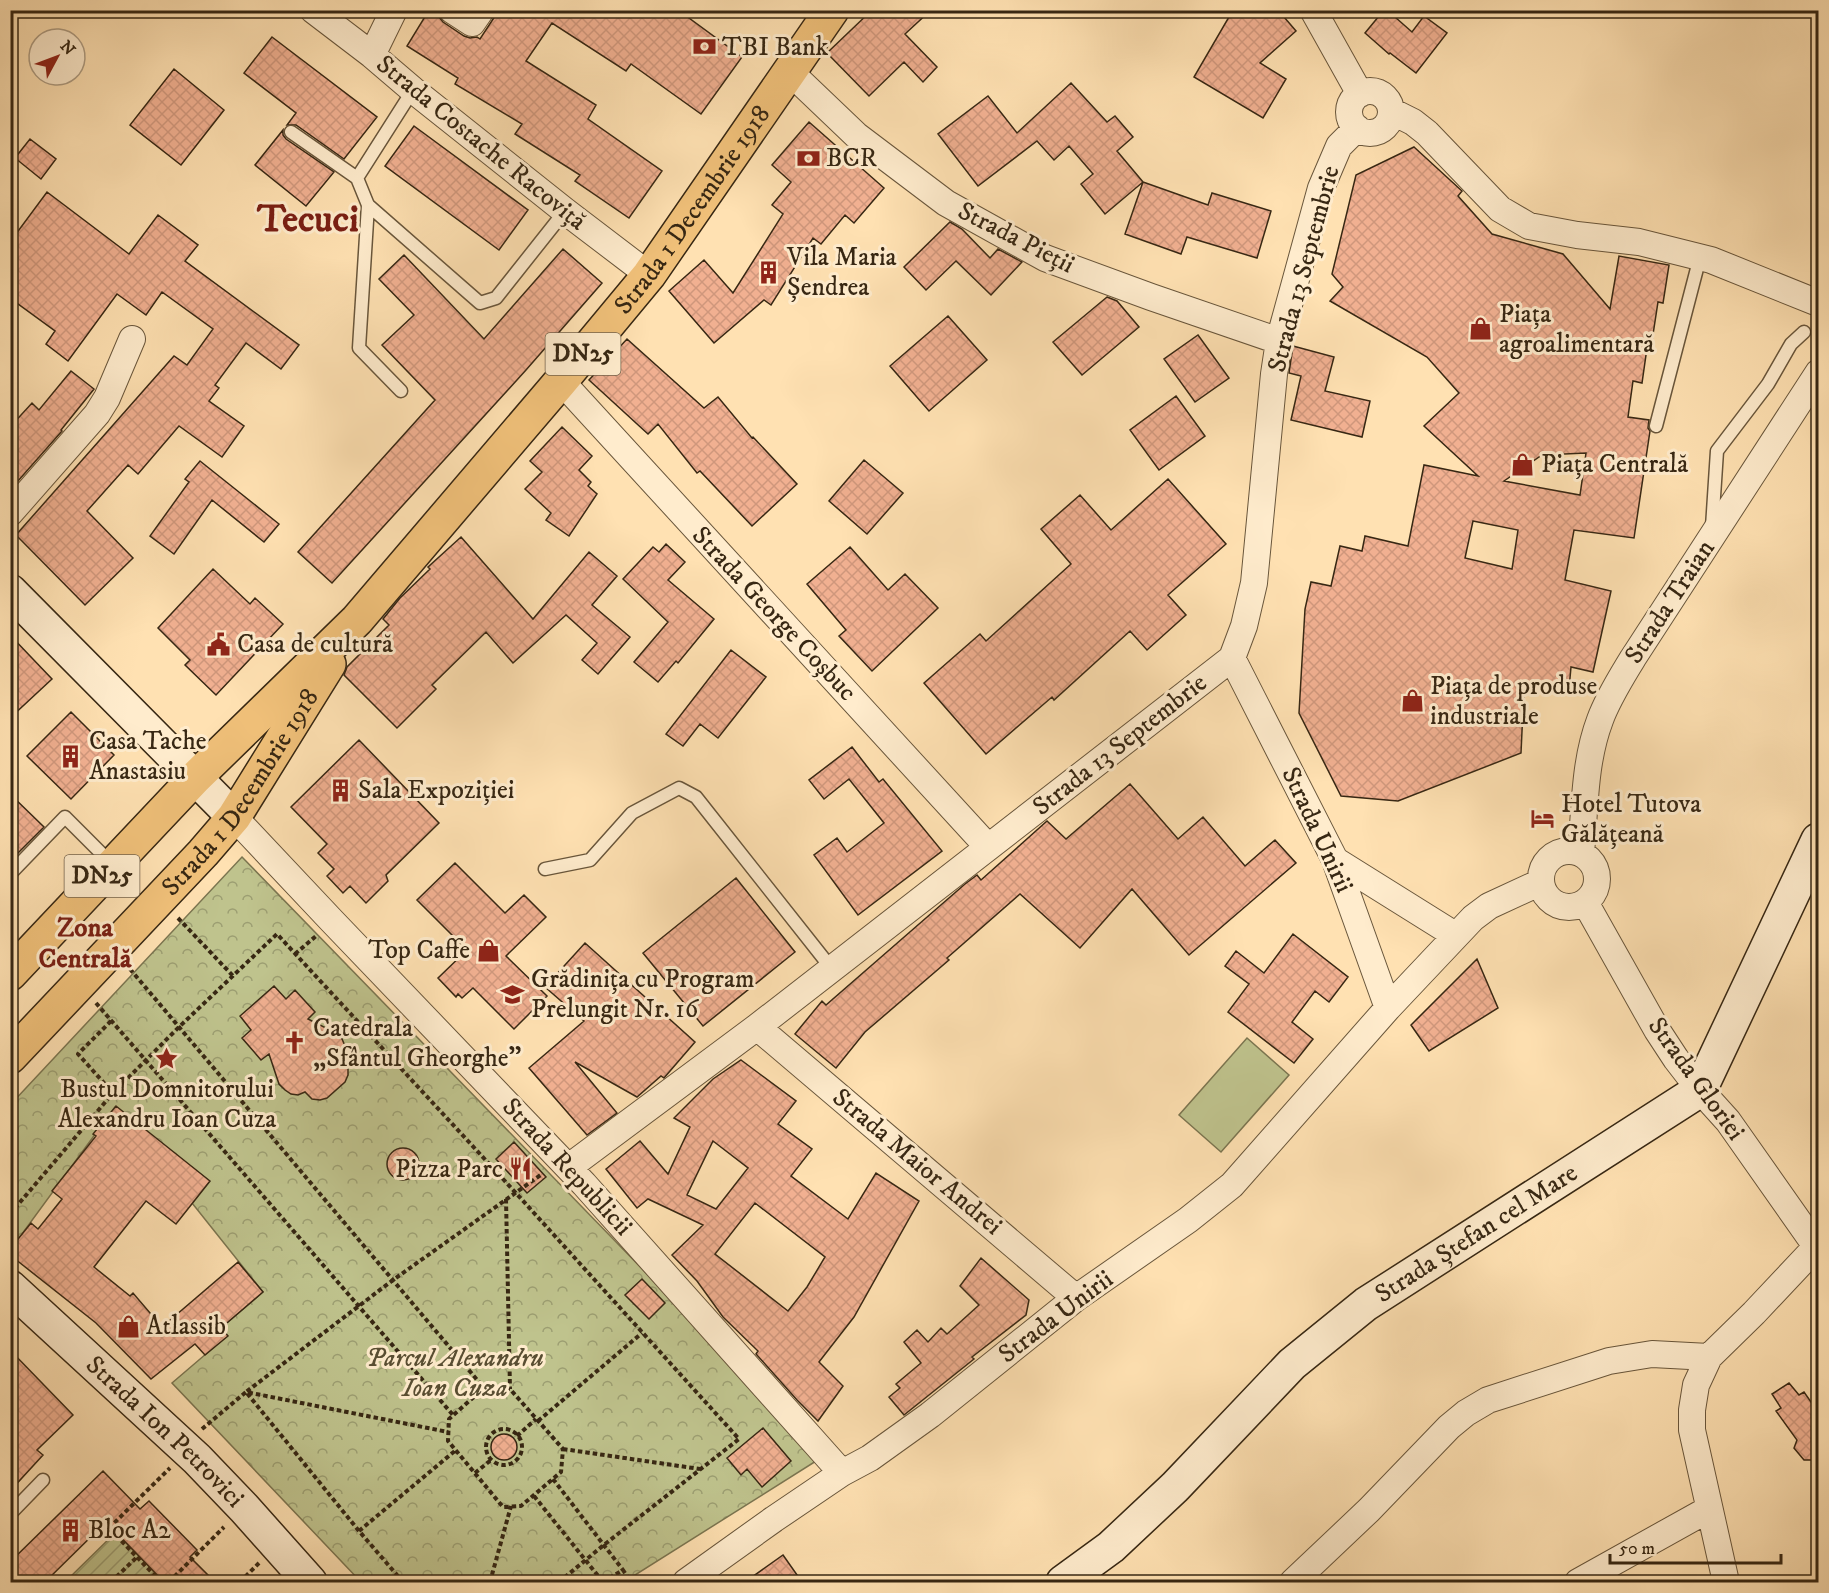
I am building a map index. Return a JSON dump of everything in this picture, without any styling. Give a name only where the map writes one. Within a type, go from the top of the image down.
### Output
[{"type":"main road","name":"Strada 1 Decembrie 1918","points":[[10,974],[195,778],[357,620],[561,381],[649,275],[832,10]]},
{"type":"main road","name":"Strada 1 Decembrie 1918","points":[[10,1057],[203,853],[234,817],[357,620]]},
{"type":"street","name":"Strada Costache Racoviță","points":[[313,10],[649,275]]},
{"type":"street","points":[[372,55],[394,10]]},
{"type":"street","points":[[452,10],[472,23],[481,10]]},
{"type":"street","points":[[1313,10],[1360,94]]},
{"type":"street","name":"Strada Pieții","points":[[789,72],[856,135],[946,203],[1045,258],[1279,341]]},
{"type":"street","points":[[1374,92],[1381,94],[1390,104],[1391,111],[1389,121],[1384,128],[1375,132],[1366,132],[1357,128],[1353,123],[1350,110],[1355,98],[1360,94],[1374,92]]},
{"type":"street","points":[[1391,111],[1413,122],[1427,133],[1500,209],[1529,226],[1577,235],[1639,242],[1700,257],[1818,303]]},
{"type":"street","name":"Strada 13 Septembrie","points":[[569,1167],[757,1027],[1232,658],[1244,626],[1254,583],[1279,341],[1321,188],[1339,146],[1357,128]]},
{"type":"street","points":[[10,513],[97,414],[107,398],[132,339]]},
{"type":"street","name":"Strada Traian","points":[[1581,853],[1588,769],[1600,720],[1613,691],[1818,373]]},
{"type":"street","name":"Strada George Coșbuc","points":[[561,381],[988,847]]},
{"type":"street","points":[[10,591],[234,817]]},
{"type":"street","name":"Strada Unirii","points":[[1232,658],[1335,860],[1388,1008]]},
{"type":"street","name":"Strada Republicii","points":[[234,817],[569,1167],[842,1473]]},
{"type":"street","points":[[1700,1090],[1818,840]]},
{"type":"street","points":[[1564,851],[1581,853],[1589,859],[1597,876],[1592,895],[1577,906],[1567,907],[1558,904],[1544,891],[1541,882],[1542,873],[1550,859],[1564,851]]},
{"type":"street","points":[[1335,860],[1455,935]]},
{"type":"street","name":"Strada Unirii","points":[[686,1582],[842,1473],[870,1458],[930,1415],[1076,1298],[1188,1220],[1232,1185],[1455,935],[1489,906],[1541,882]]},
{"type":"street","name":"Strada Gloriei","points":[[1585,902],[1657,1030],[1676,1059],[1728,1121],[1818,1247]]},
{"type":"street","name":"Strada Maior Andrei","points":[[757,1027],[1076,1298]]},
{"type":"street","name":"Strada Ștefan cel Mare","points":[[1063,1582],[1111,1547],[1175,1487],[1292,1364],[1366,1304],[1700,1090]]},
{"type":"street","points":[[1726,1582],[1692,1430],[1696,1385],[1709,1357],[1818,1247]]},
{"type":"street","name":"Strada Ion Petrovici","points":[[10,1287],[185,1448],[244,1508],[310,1582]]},
{"type":"street","points":[[1293,1582],[1449,1427],[1466,1413],[1488,1400],[1609,1360],[1652,1354],[1709,1357]]},
{"type":"street","points":[[1578,1582],[1709,1509]]},
{"type":"lane","points":[[357,178],[412,90]]},
{"type":"lane","points":[[291,132],[357,178],[368,205],[359,348],[401,391]]},
{"type":"lane","points":[[368,205],[480,303],[496,298],[565,211]]},
{"type":"lane","points":[[1656,426],[1700,257]]},
{"type":"lane","points":[[1712,537],[1717,450],[1768,384],[1791,344],[1804,332]]},
{"type":"lane","points":[[545,869],[590,860],[632,813],[679,788],[696,797],[832,969]]},
{"type":"lane","points":[[10,874],[65,817],[113,865]]},
{"type":"lane","points":[[10,1514],[43,1480]]},
{"type":"path","points":[[159,898],[233,976]]},
{"type":"path","points":[[10,1215],[113,1093],[277,934],[739,1439],[559,1582]]},
{"type":"path","points":[[112,948],[484,1388]]},
{"type":"path","points":[[79,983],[453,1415]]},
{"type":"path","points":[[111,1021],[78,1054],[113,1093]]},
{"type":"path","points":[[161,1582],[109,1528],[185,1448],[246,1392],[358,1306],[515,1192]]},
{"type":"path","points":[[506,1199],[510,1389],[563,1449],[700,1468]]},
{"type":"path","points":[[517,1436],[642,1332]]},
{"type":"path","points":[[510,1389],[484,1388],[449,1419],[448,1432],[448,1441],[503,1507],[521,1506],[561,1472],[563,1449]]},
{"type":"path","points":[[246,1392],[448,1432]]},
{"type":"path","points":[[246,1392],[358,1531],[403,1582]]},
{"type":"path","points":[[504,1429],[517,1436],[522,1449],[518,1459],[502,1466],[491,1460],[486,1444],[492,1433],[504,1429]]},
{"type":"path","points":[[358,1531],[456,1450]]},
{"type":"path","points":[[475,1473],[491,1460]]},
{"type":"path","points":[[553,1479],[631,1582]]},
{"type":"path","points":[[534,1496],[603,1582],[623,1570]]},
{"type":"path","points":[[490,1582],[511,1506]]},
{"type":"path","points":[[169,1582],[244,1508]]},
{"type":"path","points":[[111,1582],[137,1557]]},
{"type":"green space","name":"Parcul Alexandru Ioan Cuza","points":[[242,857],[824,1456],[624,1582],[361,1582],[172,1383],[227,1336],[221,1328],[263,1292],[192,1203],[209,1181],[115,1107],[11,1249],[11,1104]]},
{"type":"green space","points":[[1247,1038],[1289,1075],[1221,1152],[1179,1115]]},
{"type":"green space","points":[[116,1532],[164,1582],[65,1582]]},
{"type":"building","points":[[429,10],[438,12],[443,22],[464,36],[480,39],[499,10],[678,10],[742,57],[701,114],[631,64],[626,71],[552,23],[526,61],[596,105],[588,119],[662,171],[629,218],[575,181],[580,175],[515,134],[522,124],[455,84],[458,78],[407,46]]},
{"type":"building","points":[[872,10],[931,10],[905,34],[937,67],[923,82],[904,62],[869,96],[827,53]]},
{"type":"building","points":[[1233,10],[1278,10],[1296,31],[1260,63],[1286,79],[1263,118],[1194,77]]},
{"type":"building","points":[[1384,10],[1387,10],[1412,32],[1424,16],[1447,33],[1416,73],[1365,33]]},
{"type":"building","points":[[272,37],[377,117],[344,159],[296,125],[287,125],[296,113],[244,73]]},
{"type":"building","points":[[174,69],[224,110],[181,165],[130,125]]},
{"type":"building","points":[[1071,83],[1107,122],[1115,116],[1133,137],[1117,151],[1143,182],[1105,214],[1081,184],[1093,174],[1069,146],[1054,160],[1037,141],[978,186],[938,134],[988,96],[1017,133]]},
{"type":"building","points":[[809,122],[884,188],[854,223],[845,215],[821,244],[813,238],[771,305],[764,300],[714,343],[669,291],[704,260],[733,293],[783,214],[772,205],[791,182],[772,165]]},
{"type":"building","points":[[414,126],[528,210],[499,250],[385,166]]},
{"type":"building","points":[[283,130],[286,139],[334,172],[306,206],[255,165]]},
{"type":"building","points":[[30,139],[56,159],[41,179],[15,158]]},
{"type":"building","points":[[1414,147],[1462,191],[1458,196],[1492,234],[1563,254],[1610,309],[1619,256],[1669,265],[1663,303],[1658,302],[1652,341],[1648,341],[1642,383],[1633,381],[1628,417],[1649,420],[1650,431],[1634,538],[1574,530],[1565,580],[1611,591],[1593,672],[1571,667],[1569,689],[1524,688],[1521,753],[1398,801],[1341,796],[1299,713],[1305,609],[1311,582],[1331,586],[1340,546],[1362,551],[1365,536],[1408,546],[1424,465],[1478,476],[1424,426],[1459,393],[1427,357],[1330,301],[1343,287],[1332,274],[1356,175]],"holes":[[[1586,453],[1580,495],[1504,481],[1542,455]],[[1473,521],[1518,530],[1512,569],[1465,558]]]},
{"type":"building","points":[[1143,182],[1208,205],[1212,193],[1271,211],[1257,258],[1187,237],[1181,254],[1125,234]]},
{"type":"building","points":[[47,192],[129,254],[158,215],[198,245],[185,261],[299,345],[281,369],[246,343],[215,385],[219,388],[209,401],[244,426],[222,457],[179,426],[138,474],[128,465],[87,511],[133,558],[85,605],[16,535],[174,356],[187,365],[213,329],[162,292],[146,315],[117,294],[68,361],[46,344],[55,331],[10,298],[10,242]]},
{"type":"building","points":[[950,222],[962,229],[990,258],[998,249],[1022,262],[991,295],[956,261],[926,290],[904,267]]},
{"type":"building","points":[[563,249],[602,283],[332,583],[298,552],[435,400],[382,345],[414,315],[379,279],[404,255],[484,339]]},
{"type":"building","points":[[1107,297],[1117,301],[1139,327],[1082,375],[1053,342]]},
{"type":"building","points":[[948,316],[987,360],[929,411],[890,366]]},
{"type":"building","points":[[1198,335],[1229,378],[1195,402],[1164,359]]},
{"type":"building","points":[[627,339],[704,408],[718,397],[752,438],[797,484],[752,526],[700,471],[697,473],[658,424],[648,434],[589,380]]},
{"type":"building","points":[[1293,346],[1334,357],[1325,391],[1370,401],[1362,437],[1291,420],[1301,376],[1289,373]]},
{"type":"building","points":[[71,371],[94,389],[62,431],[10,490],[10,427],[32,403],[39,410]]},
{"type":"building","points":[[1176,396],[1205,436],[1159,470],[1130,430]]},
{"type":"building","points":[[562,427],[592,456],[579,470],[591,482],[588,486],[597,494],[569,536],[546,520],[551,513],[525,489],[542,472],[530,461]]},
{"type":"building","points":[[864,460],[903,493],[867,534],[829,501]]},
{"type":"building","points":[[200,461],[279,524],[264,542],[212,500],[174,554],[150,536],[189,482],[185,479]]},
{"type":"building","points":[[1168,479],[1226,544],[1168,595],[1186,615],[1147,650],[1130,631],[1054,700],[1052,697],[986,754],[924,683],[980,634],[986,641],[1071,564],[1041,529],[1080,495],[1111,530]]},
{"type":"building","points":[[461,537],[533,619],[589,552],[617,576],[592,605],[630,637],[598,674],[582,660],[597,643],[566,615],[513,663],[486,632],[432,685],[436,689],[397,728],[344,675],[347,667],[389,625],[383,619],[400,598],[430,569],[428,567]]},
{"type":"building","points":[[666,544],[685,562],[668,580],[714,619],[678,663],[676,661],[658,682],[634,662],[668,622],[623,579],[653,547],[659,552]]},
{"type":"building","points":[[850,547],[888,590],[905,574],[938,608],[872,671],[839,636],[846,630],[807,584]]},
{"type":"building","name":"Casa de cultură","points":[[213,569],[250,604],[255,598],[283,624],[216,695],[185,665],[190,660],[158,628]]},
{"type":"building","points":[[10,635],[52,679],[10,718]]},
{"type":"building","points":[[731,650],[766,677],[718,738],[700,724],[683,746],[666,734]]},
{"type":"building","name":"Casa Tache Anastasiu","points":[[71,712],[114,755],[71,799],[27,756]]},
{"type":"building","points":[[359,740],[439,823],[386,875],[388,881],[366,903],[350,886],[343,893],[327,876],[334,869],[318,853],[327,844],[291,807]]},
{"type":"building","points":[[852,747],[879,782],[883,779],[942,851],[858,915],[814,855],[837,838],[847,852],[884,823],[849,779],[824,799],[809,780]]},
{"type":"building","points":[[1130,784],[1178,839],[1203,817],[1245,866],[1275,840],[1296,863],[1189,955],[1132,889],[1080,948],[1020,894],[947,958],[949,960],[865,1032],[836,1068],[795,1034],[822,1001],[826,1005],[965,884],[977,875],[981,880],[1047,821],[1066,839]]},
{"type":"building","points":[[10,794],[44,827],[10,861]]},
{"type":"building","points":[[455,863],[505,913],[524,895],[546,917],[506,956],[547,996],[514,1029],[473,988],[462,998],[458,994],[456,997],[438,978],[467,950],[417,900]]},
{"type":"building","points":[[736,878],[795,952],[703,1026],[643,953]]},
{"type":"building","points":[[1293,934],[1348,977],[1329,1002],[1315,991],[1292,1022],[1313,1039],[1294,1063],[1228,1012],[1249,984],[1225,966],[1236,951],[1264,973]]},
{"type":"building","points":[[585,943],[695,1042],[664,1078],[661,1076],[637,1097],[575,1062],[617,1113],[587,1135],[529,1068],[584,1021],[545,987]]},
{"type":"building","points":[[1477,959],[1498,1008],[1429,1051],[1411,1025]]},
{"type":"building","name":"Catedrala „Sfântul Gheorghe\"","points":[[274,986],[286,999],[295,990],[315,1012],[308,1019],[336,1033],[342,1039],[345,1053],[341,1060],[348,1068],[348,1075],[345,1082],[327,1098],[312,1099],[305,1092],[298,1095],[285,1090],[279,1084],[269,1054],[261,1060],[242,1038],[251,1030],[240,1016]]},
{"type":"building","points":[[741,1060],[796,1101],[778,1124],[812,1149],[791,1176],[848,1219],[876,1173],[919,1201],[854,1317],[819,1362],[843,1386],[818,1421],[756,1354],[758,1351],[723,1317],[697,1281],[672,1255],[703,1225],[648,1199],[637,1208],[606,1169],[640,1141],[668,1174],[690,1127],[674,1118],[713,1079]],"holes":[[[713,1141],[748,1168],[716,1209],[687,1195]],[[755,1203],[825,1257],[807,1287],[788,1311],[715,1254]]]},
{"type":"building","points":[[116,1106],[210,1181],[176,1224],[146,1201],[94,1267],[130,1296],[133,1293],[162,1327],[238,1262],[263,1292],[221,1328],[228,1336],[205,1355],[195,1344],[151,1379],[96,1323],[10,1255],[10,1249],[31,1223],[38,1229],[62,1199],[52,1191],[96,1136],[93,1134]]},
{"type":"building","points":[[514,1142],[546,1177],[527,1193],[496,1159]]},
{"type":"building","points":[[403,1148],[414,1153],[419,1164],[414,1175],[403,1180],[392,1175],[387,1164],[392,1153]]},
{"type":"building","points":[[981,1258],[1029,1300],[1026,1315],[904,1415],[889,1397],[900,1388],[896,1384],[921,1363],[904,1342],[917,1330],[928,1342],[941,1328],[947,1334],[979,1305],[960,1286]]},
{"type":"building","points":[[642,1279],[665,1303],[649,1319],[625,1295]]},
{"type":"building","points":[[10,1350],[73,1415],[37,1450],[43,1455],[10,1491]]},
{"type":"building","points":[[1789,1383],[1799,1395],[1804,1392],[1818,1412],[1818,1460],[1804,1460],[1794,1448],[1797,1440],[1776,1411],[1781,1408],[1772,1394]]},
{"type":"building","points":[[763,1428],[791,1461],[762,1487],[747,1469],[741,1475],[727,1458]]},
{"type":"building","points":[[504,1434],[513,1438],[517,1447],[513,1456],[504,1460],[495,1456],[491,1447],[495,1438]]},
{"type":"building","points":[[103,1471],[140,1509],[149,1501],[197,1550],[190,1557],[215,1582],[164,1582],[106,1522],[45,1582],[10,1582],[10,1562]]},
{"type":"building","points":[[783,1555],[802,1582],[745,1582]]},
{"type":"place","name":"TBI Bank","points":[[704,47]]},
{"type":"place","name":"BCR","points":[[808,158]]},
{"type":"place","name":"Vila Maria Șendrea","points":[[769,272]]},
{"type":"place","name":"Piața agroalimentară","points":[[1481,329]]},
{"type":"place","name":"Piața Centrală","points":[[1523,464]]},
{"type":"place","name":"Casa de cultură","points":[[219,644]]},
{"type":"place","name":"Piața de produse industriale","points":[[1412,701]]},
{"type":"place","name":"Casa Tache Anastasiu","points":[[71,756]]},
{"type":"place","name":"Sala Expoziției","points":[[340,790]]},
{"type":"place","name":"Hotel Tutova Gălățeană","points":[[1543,819]]},
{"type":"place","name":"Top Caffe","points":[[488,950]]},
{"type":"place","name":"Grădinița cu Program Prelungit Nr. 16","points":[[513,994]]},
{"type":"place","name":"Catedrala „Sfântul Gheorghe\"","points":[[295,1043]]},
{"type":"place","name":"Bustul Domnitorului Alexandru Ioan Cuza","points":[[167,1058]]},
{"type":"place","name":"Pizza Parc","points":[[521,1169]]},
{"type":"place","name":"Atlassib","points":[[128,1326]]},
{"type":"place","name":"Bloc A2","points":[[70,1530]]},
{"type":"district","name":"Tecuci","points":[[308,220]]},
{"type":"district","name":"Zona Centrală","points":[[85,944]]}]
